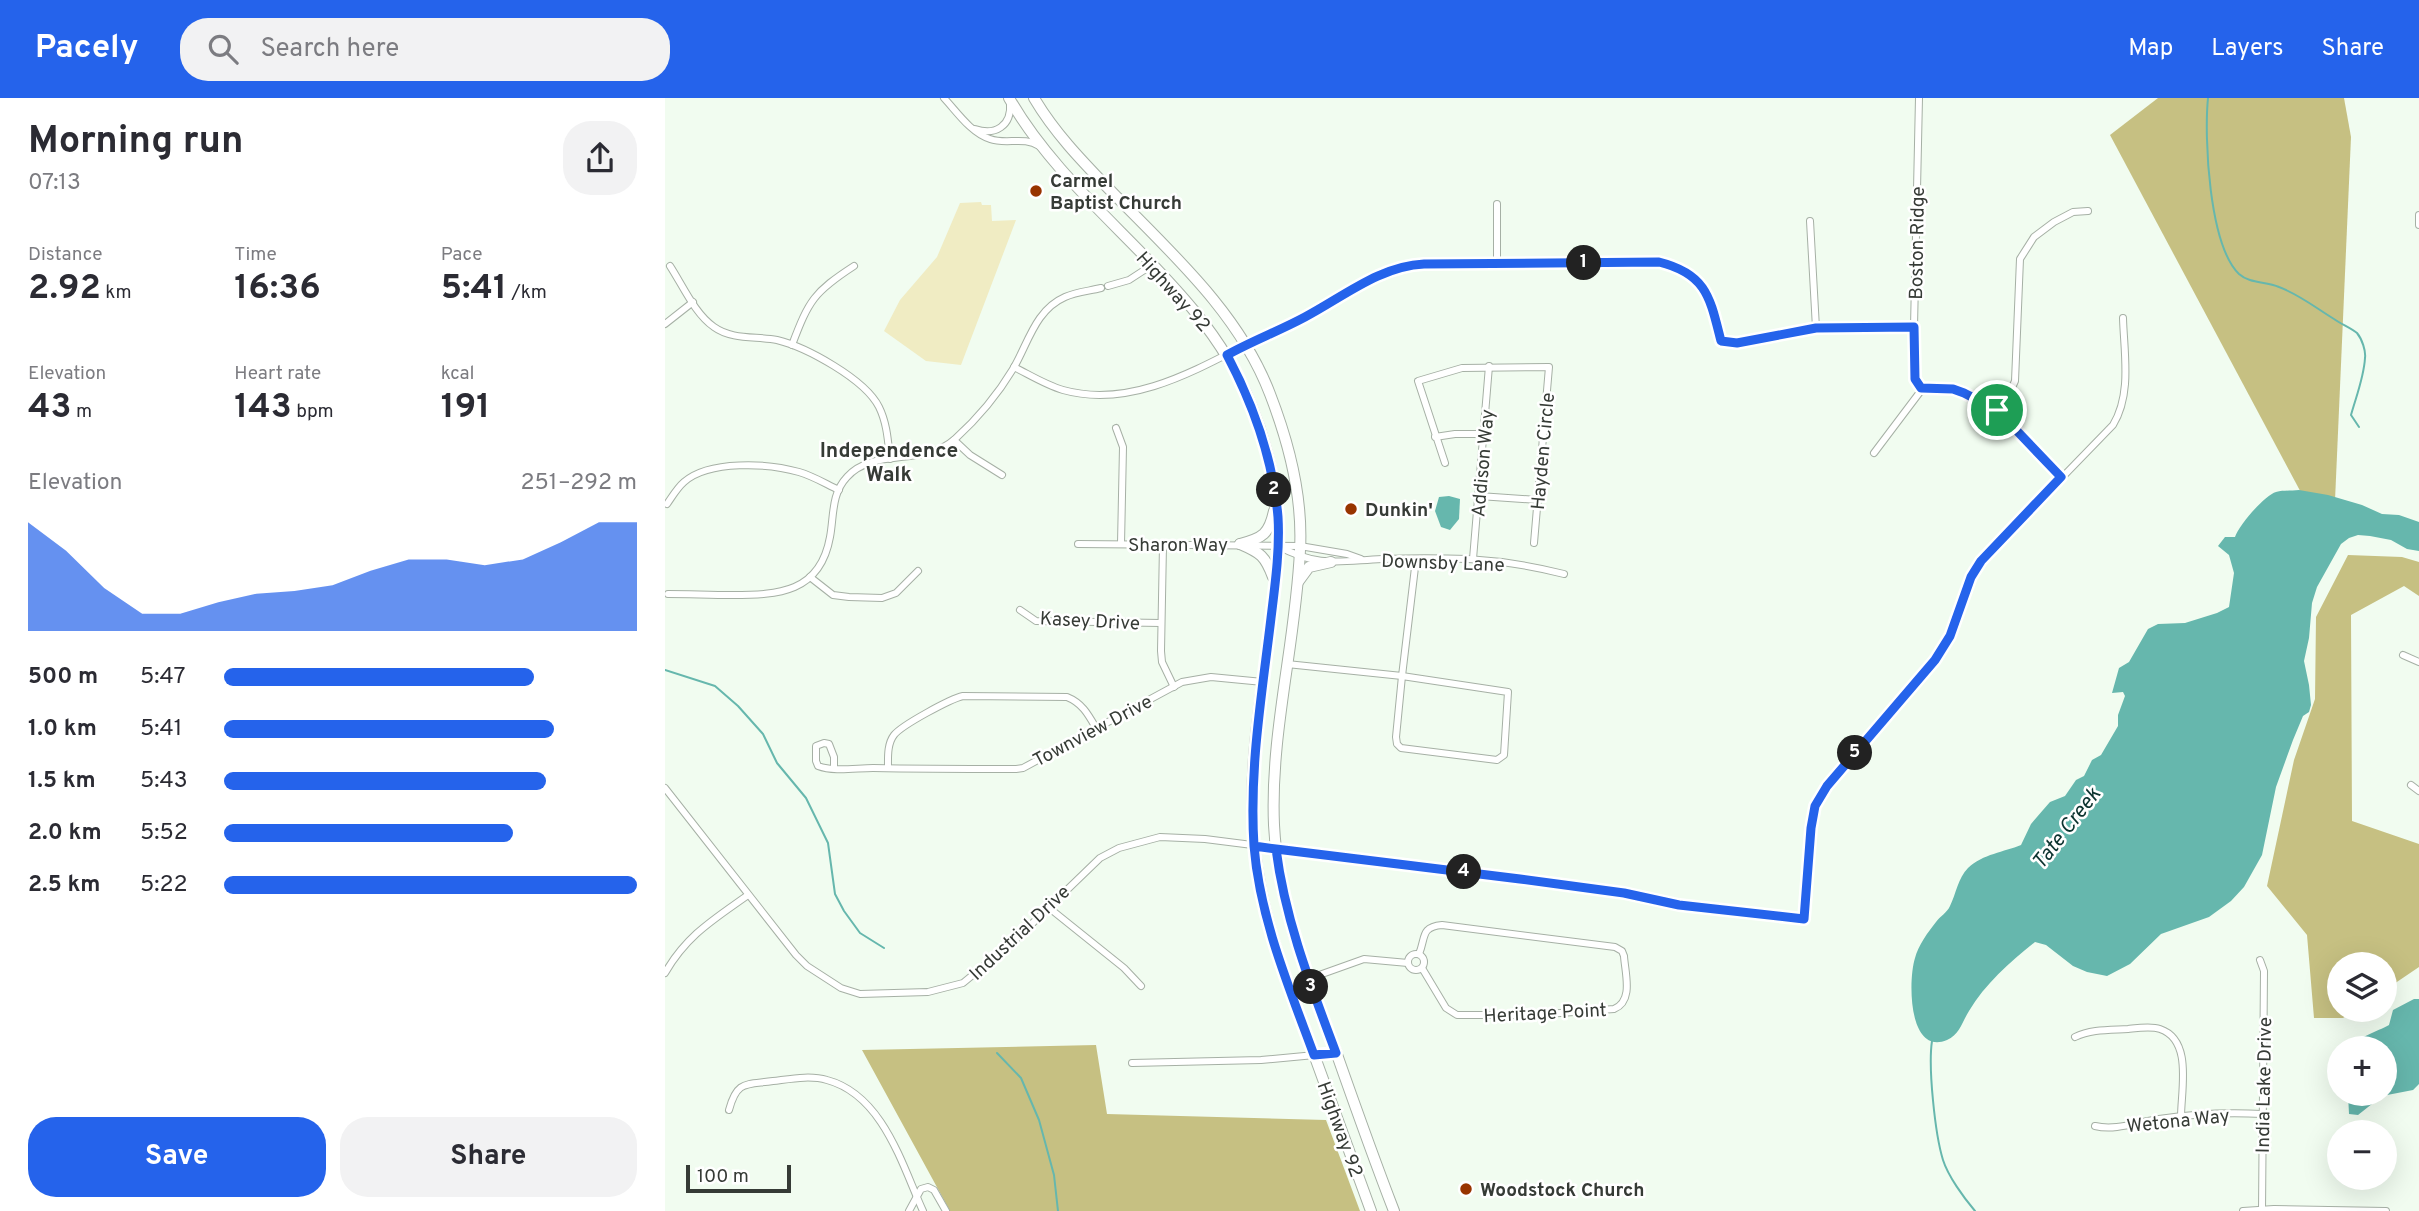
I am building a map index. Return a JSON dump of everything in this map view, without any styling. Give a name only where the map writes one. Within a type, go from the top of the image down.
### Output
[{"type":"main road","name":"Highway 92","points":[[1034,98],[1048,120],[1075,152],[1197,280],[1246,344],[1269,389],[1288,448],[1296,488],[1300,552],[1273,779],[1276,849],[1285,907],[1308,979],[1394,1211]]},
{"type":"main road","name":"Highway 92","points":[[1009,100],[1042,148],[1203,321],[1227,355],[1252,405],[1267,453],[1276,501],[1278,546],[1252,778],[1258,882],[1271,937],[1371,1211]]},
{"type":"main road","points":[[1240,544],[1264,535],[1271,524],[1276,501]]},
{"type":"main road","points":[[1240,544],[1258,551],[1266,560],[1275,582]]},
{"type":"main road","points":[[1296,584],[1309,567],[1331,562]]},
{"type":"street","points":[[944,98],[975,129],[990,132],[1002,128],[1009,116],[1009,100]]},
{"type":"street","name":"Boston Ridge","points":[[1919,98],[1914,327],[1915,379],[1923,388]]},
{"type":"street","points":[[969,124],[988,139],[1029,141],[1042,148]]},
{"type":"street","points":[[1497,204],[1497,264]]},
{"type":"street","points":[[1997,410],[2010,392],[2016,373],[2019,259],[2034,237],[2054,222],[2073,212],[2088,211]]},
{"type":"street","points":[[2419,215],[2419,225]]},
{"type":"street","points":[[1811,221],[1816,328]]},
{"type":"street","points":[[1014,367],[1063,390],[1108,395],[1157,386],[1284,328],[1345,293],[1400,267],[1413,265],[1659,262],[1671,265],[1698,281],[1708,293],[1721,341],[1737,343],[1816,328],[1914,327]]},
{"type":"street","points":[[668,594],[774,594],[794,588],[810,577],[827,551],[835,500],[848,476],[858,468],[876,461],[923,455],[954,440],[995,395],[1014,367],[1036,322],[1044,312],[1063,298],[1129,280],[1152,265]]},
{"type":"street","points":[[670,266],[707,322],[726,333],[792,345],[837,369],[863,387],[873,397],[883,418],[890,459]]},
{"type":"street","points":[[792,345],[803,316],[816,295],[825,285],[854,266]]},
{"type":"street","points":[[665,324],[693,302]]},
{"type":"street","points":[[1874,453],[1923,388],[1953,389],[1997,410],[2061,477],[2112,426],[2122,406],[2123,318]]},
{"type":"street","name":"Addison Way","points":[[1473,559],[1489,366]]},
{"type":"street","name":"Hayden Circle","points":[[1445,463],[1419,381],[1462,368],[1549,368],[1534,543]]},
{"type":"street","points":[[1116,428],[1123,447],[1121,544]]},
{"type":"street","points":[[1436,437],[1455,434],[1485,435]]},
{"type":"street","points":[[954,440],[970,456],[1002,475]]},
{"type":"street","points":[[667,504],[682,483],[711,468],[784,468],[803,473],[839,490]]},
{"type":"street","name":"Industrial Drive","points":[[665,788],[807,966],[841,988],[860,994],[928,992],[963,983],[1014,941],[1100,858],[1119,848],[1160,837],[1532,880],[1624,893],[1679,905],[1804,919],[1815,806],[1827,786],[1935,660],[1950,636],[1971,577],[1981,561],[2061,477]]},
{"type":"street","points":[[1479,496],[1537,500]]},
{"type":"street","name":"Sharon Way","points":[[1078,544],[1278,546]]},
{"type":"street","points":[[1163,545],[1162,662],[1174,687]]},
{"type":"street","name":"Downsby Lane","points":[[1278,546],[1331,562],[1473,559],[1564,573]]},
{"type":"street","name":"Downsby Lane","points":[[1278,546],[1300,552],[1347,554],[1362,560]]},
{"type":"street","points":[[1287,664],[1402,676],[1508,692],[1504,755],[1497,760],[1401,748],[1397,744],[1402,676],[1416,559]]},
{"type":"street","points":[[810,577],[833,595],[882,598],[897,593],[918,572]]},
{"type":"street","name":"Kasey Drive","points":[[1020,610],[1036,621],[1161,623]]},
{"type":"street","points":[[2403,655],[2419,662]]},
{"type":"street","name":"Townview Drive","points":[[834,768],[1023,768],[1174,687],[1197,678],[1263,682]]},
{"type":"street","points":[[888,768],[889,746],[894,734],[950,699],[963,696],[1067,697],[1086,709],[1096,728]]},
{"type":"street","points":[[2411,785],[2419,792]]},
{"type":"street","points":[[665,973],[678,951],[693,935],[748,895]]},
{"type":"street","points":[[1048,907],[1124,968],[1141,986]]},
{"type":"street","name":"Heritage Point","points":[[1419,954],[1426,930],[1431,926],[1442,925],[1615,947],[1622,951],[1624,956],[1627,995],[1624,1003],[1614,1009],[1534,1015],[1459,1015],[1446,1008],[1422,968]]},
{"type":"street","points":[[1308,979],[1364,959],[1408,963],[1415,970],[1422,968],[1425,961],[1419,954],[1411,955],[1408,963]]},
{"type":"street","name":"India Lake Drive","points":[[2260,960],[2264,971],[2262,1210]]},
{"type":"street","points":[[2075,1037],[2094,1031],[2143,1028],[2159,1029],[2173,1037],[2180,1045],[2182,1059],[2181,1117]]},
{"type":"street","points":[[1132,1063],[1261,1060],[1336,1053]]},
{"type":"street","points":[[729,1110],[733,1094],[742,1086],[806,1078],[827,1080],[852,1091],[874,1113],[894,1147],[923,1211]]},
{"type":"street","name":"Wetona Way","points":[[2095,1126],[2108,1129],[2181,1117],[2262,1114]]},
{"type":"street","points":[[909,1211],[921,1189],[927,1187],[934,1190],[946,1211]]},
{"type":"street","points":[[2242,1211],[2386,1211]]},
{"type":"shaded area","points":[[2158,98],[2344,98],[2351,137],[2333,546],[2329,545],[2110,135]]},
{"type":"shaded area","points":[[981,202],[982,205],[991,205],[992,221],[1016,220],[961,365],[926,361],[884,331],[900,300],[937,257],[960,203]]},
{"type":"shaded area","points":[[2348,555],[2402,557],[2419,562],[2419,596],[2404,586],[2351,615],[2352,821],[2419,844],[2419,967],[2397,982],[2397,952],[2327,952],[2327,1018],[2314,1018],[2307,935],[2267,886],[2294,760],[2315,699],[2316,617]]},
{"type":"shaded area","points":[[1096,1045],[1107,1114],[1326,1120],[1360,1211],[950,1211],[862,1050]]},
{"type":"water","points":[[2299,490],[2328,495],[2382,514],[2399,515],[2419,522],[2419,551],[2407,549],[2391,540],[2370,536],[2358,535],[2349,538],[2341,544],[2317,587],[2312,603],[2304,661],[2311,705],[2309,712],[2303,716],[2276,787],[2262,855],[2244,887],[2231,901],[2209,917],[2161,934],[2130,964],[2107,976],[2073,966],[2046,945],[2035,942],[1990,983],[1975,1001],[1955,1034],[1947,1040],[1934,1042],[1925,1037],[1918,1027],[1912,998],[1915,958],[1927,935],[1949,908],[1965,872],[1980,859],[2021,845],[2031,824],[2050,802],[2065,796],[2076,780],[2084,776],[2092,760],[2101,755],[2118,726],[2118,715],[2125,696],[2123,692],[2112,693],[2119,668],[2129,662],[2148,629],[2158,624],[2185,623],[2229,607],[2234,573],[2229,555],[2218,546],[2225,537],[2235,537],[2253,511],[2271,494]]},
{"type":"water","points":[[1439,497],[1460,499],[1459,519],[1450,530],[1441,527],[1435,511]]},
{"type":"water","points":[[2419,999],[2419,1084],[2413,1090],[2397,1093],[2397,1036],[2365,1036],[2389,1025],[2390,1022],[2397,1022],[2397,1008]]},
{"type":"water","points":[[2349,1106],[2369,1106],[2358,1115],[2349,1114]]},
{"type":"waterway","name":"Tate Creek","points":[[2208,98],[2207,138],[2211,190],[2221,240],[2229,260],[2243,277],[2287,290],[2361,338],[2365,358],[2351,415],[2359,427]]},
{"type":"waterway","points":[[665,670],[715,686],[738,706],[763,734],[777,763],[806,798],[828,843],[835,894],[844,911],[860,933],[884,948]]},
{"type":"waterway","name":"Tate Creek","points":[[1932,1041],[1935,1118],[1943,1160],[1961,1193],[1975,1211]]},
{"type":"waterway","points":[[997,1053],[1021,1078],[1039,1120],[1054,1175],[1058,1211]]},
{"type":"place","name":"Carmel Baptist Church","points":[[1036,191]]},
{"type":"place","name":"Dunkin'","points":[[1351,509]]},
{"type":"place","name":"Woodstock Church","points":[[1466,1189]]},
{"type":"district","name":"Independence Walk","points":[[889,462]]},
{"type":"route","points":[[1997,410],[1953,389],[1921,388],[1915,379],[1914,327],[1816,328],[1737,343],[1721,341],[1708,293],[1686,272],[1659,262],[1424,264],[1400,267],[1227,355],[1252,405],[1267,453],[1278,518],[1275,582],[1252,778],[1254,846],[1276,849],[1285,907],[1336,1053],[1314,1055],[1271,937],[1258,882],[1254,846],[1624,893],[1679,905],[1804,919],[1815,806],[1827,786],[1935,660],[1950,636],[1971,577],[1981,561],[2061,477],[1997,410]]}]
